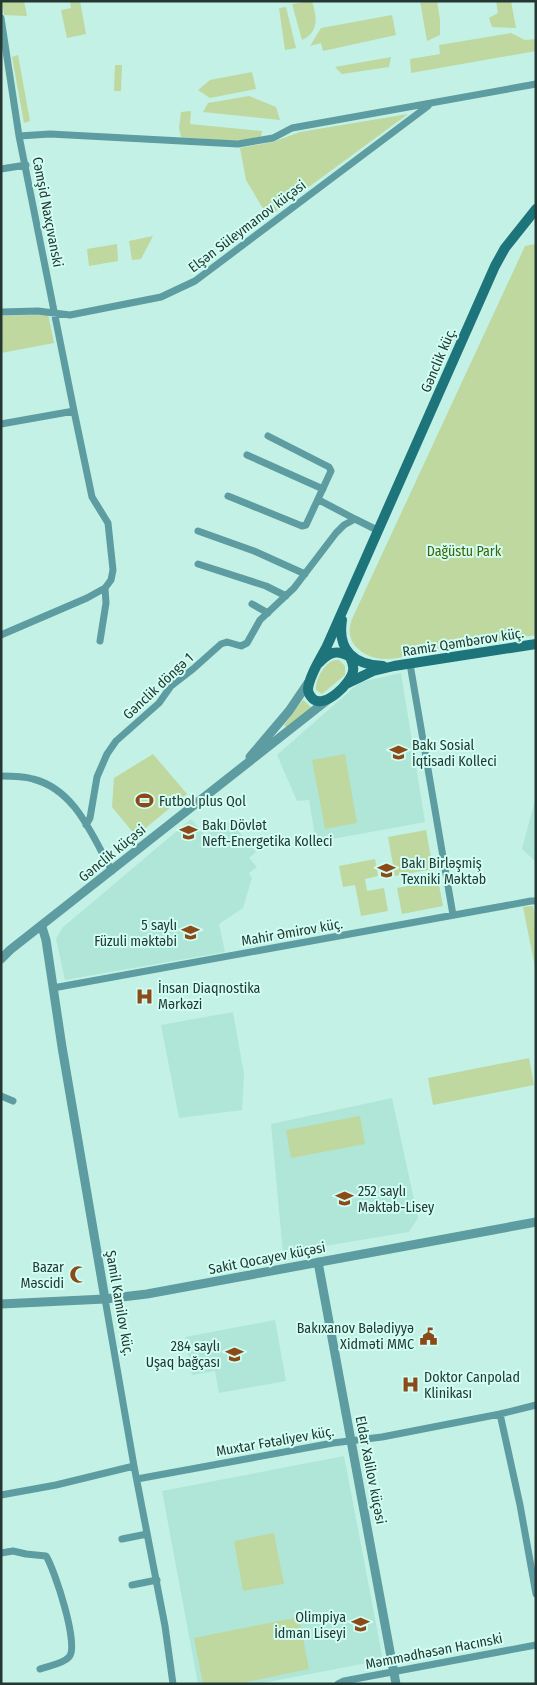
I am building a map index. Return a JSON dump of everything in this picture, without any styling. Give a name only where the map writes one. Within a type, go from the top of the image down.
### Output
[{"type":"main road","name":"Gənclik küç.","points":[[348,597],[495,266],[518,230],[536,209]]},
{"type":"main road","points":[[345,685],[353,672],[353,665],[342,640],[341,633],[341,622],[348,597]]},
{"type":"main road","points":[[348,597],[311,679],[308,690],[312,698],[320,702],[330,698],[345,685],[364,675],[394,666]]},
{"type":"main road","name":"Ramiz Qəmbərov küç.","points":[[394,666],[536,644]]},
{"type":"main road","points":[[319,663],[325,656],[334,652],[343,653],[372,666],[394,666]]},
{"type":"street","name":"Cəmşid Naxçıvanski","points":[[1,18],[19,136],[92,497],[108,523],[109,528],[113,570],[111,580],[105,588],[106,603],[100,641]]},
{"type":"street","name":"Elşən Süleymanov küçəsi","points":[[19,136],[50,134],[238,144],[272,138],[292,128],[536,84]]},
{"type":"street","name":"Elşən Süleymanov küçəsi","points":[[1,312],[38,310],[70,315],[160,297],[195,281],[431,104]]},
{"type":"street","points":[[1,169],[26,166]]},
{"type":"street","points":[[1,424],[74,411]]},
{"type":"street","points":[[228,496],[302,526],[306,525],[331,470],[329,467],[268,436]]},
{"type":"street","points":[[247,455],[323,489]]},
{"type":"street","points":[[319,500],[377,530]]},
{"type":"street","name":"Gənclik döngə 1","points":[[86,825],[90,818],[97,777],[107,754],[116,741],[159,703],[171,686],[221,644],[228,642],[241,646],[247,643],[260,620],[286,596],[336,533],[344,525],[355,519]]},
{"type":"street","points":[[198,531],[254,551],[305,574]]},
{"type":"street","points":[[198,564],[266,586],[286,596]]},
{"type":"street","points":[[1,635],[87,598],[105,588]]},
{"type":"street","points":[[252,604],[268,612]]},
{"type":"street","points":[[410,664],[453,915]]},
{"type":"street","points":[[240,769],[289,711],[311,679]]},
{"type":"street","points":[[240,769],[330,698]]},
{"type":"street","name":"Gənclik küçəsi","points":[[1,959],[240,769]]},
{"type":"street","points":[[1,776],[33,779],[54,788],[74,805],[112,871]]},
{"type":"street","name":"Mahir Əmirov küç.","points":[[53,988],[536,901]]},
{"type":"street","name":"Şamil Kamilov küç.","points":[[42,927],[46,940],[134,1466],[157,1580],[173,1684]]},
{"type":"street","points":[[1,1096],[13,1101]]},
{"type":"street","name":"Sakit Qocayev küçəsi","points":[[1,1304],[105,1299],[147,1294],[536,1222]]},
{"type":"street","name":"Eldar Xəlilov küçəsi","points":[[318,1262],[396,1684]]},
{"type":"street","name":"Muxtar Fətəliyev küç.","points":[[137,1479],[332,1443],[382,1437],[536,1405]]},
{"type":"street","points":[[500,1414],[520,1505],[536,1594]]},
{"type":"street","points":[[1,1495],[134,1466]]},
{"type":"street","points":[[122,1539],[147,1534]]},
{"type":"street","points":[[1,1553],[14,1551],[26,1554],[44,1554],[48,1557],[52,1573],[58,1584],[67,1615],[72,1652],[69,1658],[40,1669]]},
{"type":"street","points":[[132,1585],[157,1580]]},
{"type":"street","name":"Məmmədhəsən Hacınski","points":[[338,1684],[344,1681],[536,1645]]},
{"type":"shaded area","points":[[401,673],[425,822],[316,842],[309,800],[297,801],[277,755],[360,682]]},
{"type":"shaded area","points":[[536,796],[536,862],[522,849]]},
{"type":"shaded area","points":[[191,819],[205,835],[230,821],[256,852],[249,858],[257,867],[249,873],[252,878],[243,908],[219,924],[225,952],[65,980],[56,939],[62,928]]},
{"type":"shaded area","points":[[233,1012],[244,1074],[242,1110],[179,1118],[161,1025]]},
{"type":"shaded area","points":[[392,1098],[418,1218],[409,1232],[283,1253],[271,1124]]},
{"type":"shaded area","name":"284 saylı Uşaq bağçası","points":[[275,1320],[286,1381],[219,1393],[215,1371],[192,1375],[185,1337]]},
{"type":"shaded area","points":[[344,1456],[383,1660],[258,1684],[198,1684],[162,1491]]},
{"type":"green space","points":[[2,1],[24,1],[27,16],[4,15]]},
{"type":"green space","points":[[70,1],[80,1],[86,34],[67,38],[61,10],[71,8]]},
{"type":"green space","points":[[312,1],[316,18],[314,28],[308,37],[302,40],[292,4]]},
{"type":"green space","points":[[420,1],[437,1],[440,35],[427,41]]},
{"type":"green space","points":[[496,1],[511,1],[516,28],[492,27],[489,18],[498,13]]},
{"type":"green space","points":[[286,7],[296,48],[285,50],[279,8]]},
{"type":"green space","points":[[392,15],[396,35],[323,51],[321,43],[310,46],[321,28]]},
{"type":"green space","points":[[511,33],[525,40],[536,39],[536,51],[411,73],[410,59],[440,54],[439,45]]},
{"type":"green space","points":[[18,55],[30,121],[24,123],[12,57]]},
{"type":"green space","points":[[391,57],[389,67],[342,74],[335,67]]},
{"type":"green space","points":[[115,65],[122,65],[121,91],[114,91]]},
{"type":"green space","points":[[252,72],[256,89],[210,98],[198,90],[210,80]]},
{"type":"green space","points":[[249,96],[276,107],[280,120],[203,112],[208,103]]},
{"type":"green space","points":[[191,111],[190,124],[262,131],[261,137],[234,141],[181,137],[179,128],[181,112]]},
{"type":"green space","points":[[408,114],[268,217],[246,180],[240,148],[273,142],[300,132]]},
{"type":"green space","points":[[153,236],[141,259],[132,260],[129,241]]},
{"type":"green space","points":[[117,244],[118,261],[89,266],[87,249]]},
{"type":"green space","name":"Dağüstu Park","points":[[536,244],[536,635],[433,650],[398,658],[383,659],[369,656],[358,649],[351,639],[350,626],[352,619],[525,246]]},
{"type":"green space","points":[[48,314],[54,343],[1,353],[1,316]]},
{"type":"green space","points":[[339,660],[345,666],[345,675],[322,694],[316,690],[319,677],[324,668],[331,661]]},
{"type":"green space","points":[[303,700],[312,708],[286,727],[284,725]]},
{"type":"green space","name":"Futbol plus Qol","points":[[153,754],[187,794],[136,836],[112,807],[114,778]]},
{"type":"green space","points":[[345,754],[357,823],[325,829],[312,760]]},
{"type":"green space","points":[[426,830],[433,869],[395,876],[388,837]]},
{"type":"green space","points":[[375,859],[378,876],[365,879],[367,891],[384,888],[388,911],[361,916],[355,885],[343,887],[339,866]]},
{"type":"green space","points":[[438,880],[443,906],[402,914],[397,888]]},
{"type":"green space","points":[[533,906],[536,918],[536,972],[523,907]]},
{"type":"green space","points":[[529,1058],[534,1085],[433,1105],[428,1078]]},
{"type":"green space","points":[[360,1116],[365,1144],[291,1158],[286,1130]]},
{"type":"green space","points":[[274,1533],[284,1584],[243,1591],[234,1541]]},
{"type":"green space","points":[[299,1617],[309,1669],[237,1684],[203,1684],[194,1638]]},
{"type":"place","name":"Bakı Sosial İqtisadi Kolleci","points":[[398,753]]},
{"type":"place","name":"Futbol plus Qol","points":[[145,801]]},
{"type":"place","name":"Bakı Dövlət Neft-Energetika Kolleci","points":[[188,833]]},
{"type":"place","name":"Bakı Birləşmiş Texniki Məktəb","points":[[387,871]]},
{"type":"place","name":"5 saylı Füzuli məktəbi","points":[[191,933]]},
{"type":"place","name":"İnsan Diaqnostika Mərkəzi","points":[[144,996]]},
{"type":"place","name":"252 saylı Məktəb-Lisey","points":[[344,1199]]},
{"type":"place","name":"Bazar Məscidi","points":[[78,1275]]},
{"type":"place","name":"Bakıxanov Bələdiyyə Xidməti MMC","points":[[428,1336]]},
{"type":"place","name":"284 saylı Uşaq bağçası","points":[[234,1354]]},
{"type":"place","name":"Doktor Canpolad Klinikası","points":[[410,1385]]},
{"type":"place","name":"Olimpiya İdman Liseyi","points":[[360,1625]]}]
